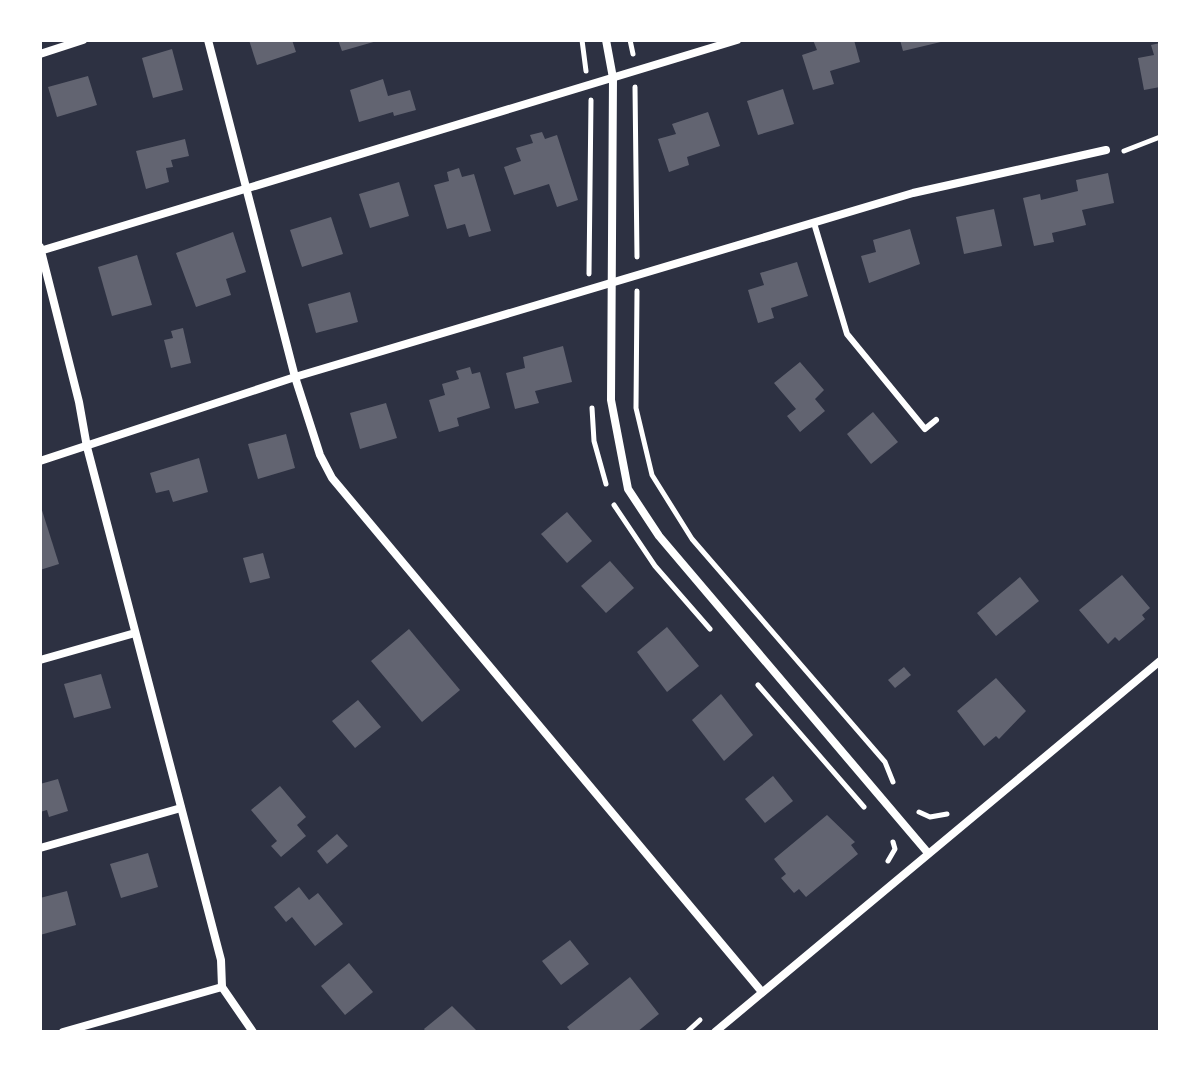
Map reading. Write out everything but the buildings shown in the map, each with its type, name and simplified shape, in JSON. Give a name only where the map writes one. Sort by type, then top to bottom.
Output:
[{"type":"street","points":[[40,54],[83,40]]},
{"type":"street","points":[[208,40],[295,377],[320,455],[332,478],[762,992]]},
{"type":"street","points":[[606,40],[613,78],[611,400],[628,489],[659,536],[928,853]]},
{"type":"street","points":[[253,1032],[222,987],[221,960],[87,447],[40,250],[737,40]]},
{"type":"street","points":[[40,461],[295,377],[611,286],[913,193],[1106,150]]},
{"type":"street","points":[[40,660],[135,633]]},
{"type":"street","points":[[715,1032],[1160,661]]},
{"type":"street","points":[[40,848],[181,808]]},
{"type":"street","points":[[63,1032],[222,987]]},
{"type":"lane","points":[[814,223],[847,334],[925,429],[936,420]]},
{"type":"path","points":[[582,40],[589,85],[589,292]]},
{"type":"path","points":[[630,40],[638,124],[636,408],[652,475],[692,539],[885,762],[894,784]]},
{"type":"path","points":[[1106,150],[1122,152],[1160,137]]},
{"type":"path","points":[[592,404],[600,467],[618,516],[715,635]]},
{"type":"path","points":[[756,683],[857,803],[868,810]]}]
